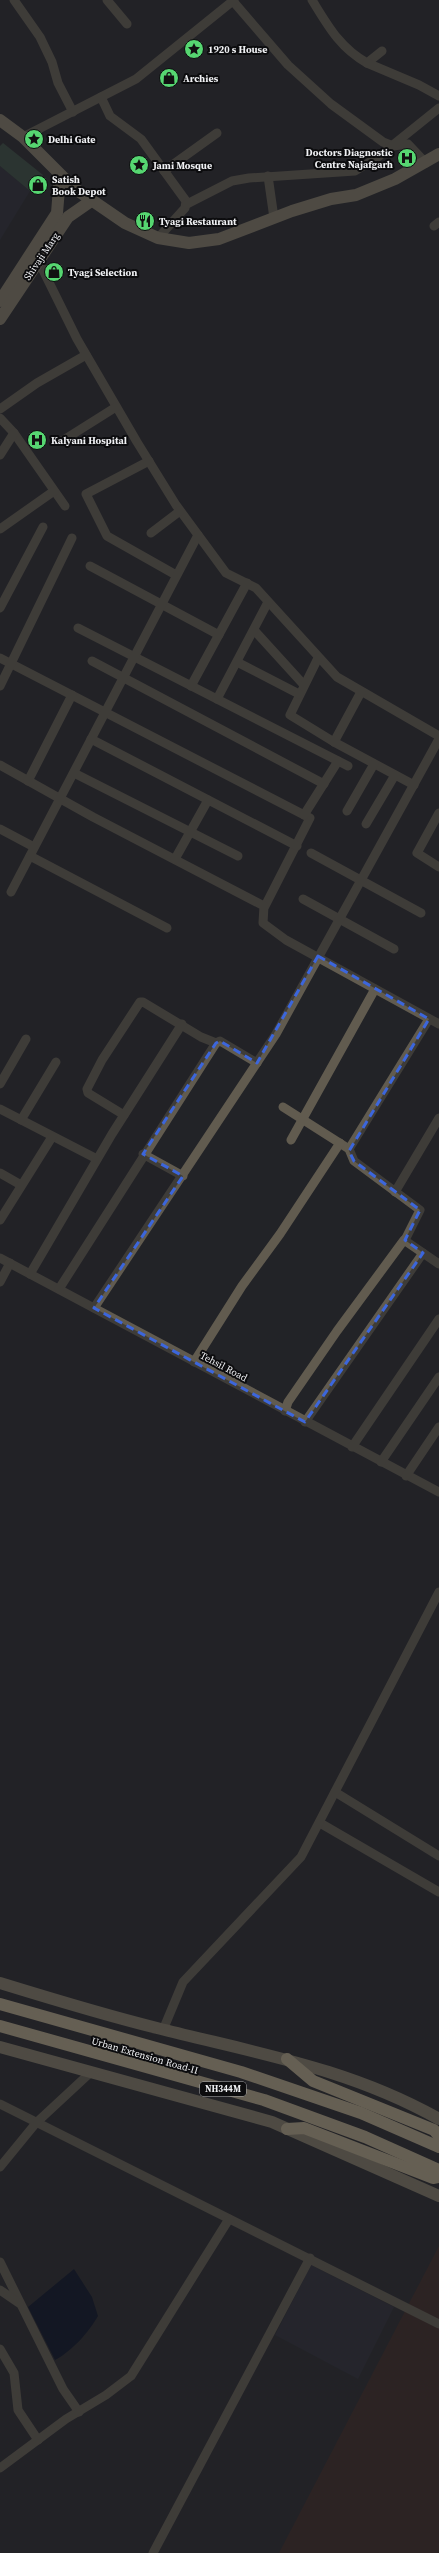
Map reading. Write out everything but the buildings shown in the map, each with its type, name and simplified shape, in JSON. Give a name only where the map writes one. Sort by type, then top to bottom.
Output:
[{"type":"highway","name":"Urban Extension Road-II","points":[[0,2004],[241,2072],[361,2113],[439,2147]]},
{"type":"highway","name":"Urban Extension Road-II","points":[[0,2026],[264,2100],[365,2137],[439,2170]]},
{"type":"highway","points":[[287,2059],[313,2081],[434,2130],[439,2136]]},
{"type":"highway","points":[[287,2129],[304,2128],[433,2178],[439,2177]]},
{"type":"street","points":[[14,0],[40,37],[52,62],[58,83],[73,112]]},
{"type":"street","points":[[107,0],[127,24]]},
{"type":"street","points":[[24,137],[136,79],[233,0],[264,38],[312,88],[379,140],[393,146],[408,144],[426,163]]},
{"type":"street","points":[[312,0],[345,48],[367,63],[419,85],[439,96]]},
{"type":"street","points":[[367,63],[382,50]]},
{"type":"street","points":[[101,97],[110,116],[141,139],[186,204]]},
{"type":"street","points":[[158,238],[186,204],[232,182],[268,176],[332,174],[355,171],[393,146],[439,108]]},
{"type":"street","points":[[0,120],[24,137],[60,176],[91,201],[140,232],[158,238],[189,243],[219,239],[274,218],[331,199],[356,195],[395,179],[426,163],[439,154]]},
{"type":"street","points":[[164,171],[217,133]]},
{"type":"street","name":"Shivaji Marg","points":[[0,319],[57,213],[60,176]]},
{"type":"street","points":[[268,176],[274,218]]},
{"type":"street","name":"Shivaji Marg","points":[[0,301],[34,257],[68,217],[91,201]]},
{"type":"street","points":[[34,257],[86,355],[148,461],[180,511],[226,573],[256,588],[318,658],[337,677],[439,736]]},
{"type":"street","points":[[0,409],[37,383],[86,355]]},
{"type":"street","points":[[62,441],[116,407]]},
{"type":"street","points":[[0,418],[14,433],[64,506]]},
{"type":"street","points":[[0,455],[14,433]]},
{"type":"street","points":[[148,461],[86,494],[107,536],[176,575]]},
{"type":"street","points":[[0,529],[54,491]]},
{"type":"street","points":[[151,533],[180,511]]},
{"type":"street","points":[[0,608],[43,527]]},
{"type":"street","points":[[11,892],[34,846],[61,799],[133,656],[162,605],[176,575],[198,535]]},
{"type":"street","points":[[0,686],[72,538]]},
{"type":"street","points":[[90,566],[219,635]]},
{"type":"street","points":[[191,686],[247,583]]},
{"type":"street","points":[[217,699],[268,602]]},
{"type":"street","points":[[78,628],[348,766]]},
{"type":"street","points":[[254,630],[304,685]]},
{"type":"street","points":[[0,658],[311,819],[265,906],[264,924],[375,989],[439,1024]]},
{"type":"street","points":[[318,658],[290,715],[334,742],[414,785]]},
{"type":"street","points":[[92,661],[324,784]]},
{"type":"street","points":[[237,662],[299,694]]},
{"type":"street","points":[[334,742],[361,692]]},
{"type":"street","points":[[28,780],[72,695]]},
{"type":"street","points":[[94,1308],[276,1034],[360,879],[439,739]]},
{"type":"street","points":[[91,740],[296,846]]},
{"type":"street","points":[[304,815],[338,761]]},
{"type":"street","points":[[347,811],[374,764]]},
{"type":"street","points":[[0,765],[61,799],[265,906]]},
{"type":"street","points":[[74,773],[238,856]]},
{"type":"street","points":[[366,824],[395,775]]},
{"type":"street","points":[[175,859],[208,800]]},
{"type":"street","points":[[439,812],[417,853],[439,867]]},
{"type":"street","points":[[0,829],[34,846]]},
{"type":"street","points":[[311,853],[421,913]]},
{"type":"street","points":[[30,856],[167,928]]},
{"type":"street","points":[[303,899],[394,949]]},
{"type":"street","points":[[291,1140],[375,989]]},
{"type":"street","points":[[124,1115],[88,1093],[87,1089],[102,1060],[142,1001],[216,1043],[220,1041],[257,1063]]},
{"type":"street","points":[[349,1149],[428,1018]]},
{"type":"street","points":[[30,1274],[97,1159],[182,1024]]},
{"type":"street","points":[[0,1084],[26,1039]]},
{"type":"street","points":[[59,1289],[143,1154],[216,1043]]},
{"type":"street","points":[[21,1120],[56,1062]]},
{"type":"street","points":[[283,1107],[349,1149],[354,1161],[421,1211],[405,1240],[337,1330],[288,1402],[285,1411]]},
{"type":"street","points":[[0,1109],[52,1137],[73,1145],[97,1159]]},
{"type":"street","points":[[395,1192],[439,1118]]},
{"type":"street","points":[[0,1220],[52,1137]]},
{"type":"street","points":[[194,1362],[242,1286],[280,1234],[340,1143]]},
{"type":"street","points":[[143,1154],[183,1176]]},
{"type":"street","points":[[0,1173],[21,1185]]},
{"type":"street","points":[[405,1240],[439,1264]]},
{"type":"street","points":[[305,1422],[423,1253]]},
{"type":"street","name":"Tehsil Road","points":[[0,1258],[352,1448],[439,1492]]},
{"type":"street","points":[[0,1282],[10,1263]]},
{"type":"street","points":[[352,1448],[439,1319]]},
{"type":"street","points":[[381,1462],[439,1377]]},
{"type":"street","points":[[406,1476],[439,1427]]},
{"type":"street","points":[[163,2030],[183,1982],[293,1869],[305,1852],[439,1592]]},
{"type":"street","points":[[335,1792],[439,1856]]},
{"type":"street","points":[[320,1823],[439,1892]]},
{"type":"street","points":[[0,1983],[163,2030],[287,2059],[335,2072],[439,2118]]},
{"type":"street","points":[[0,2047],[272,2122],[439,2196]]},
{"type":"street","points":[[0,2167],[36,2123],[91,2072]]},
{"type":"street","points":[[0,2104],[310,2258],[439,2324]]},
{"type":"street","points":[[0,2468],[131,2376],[229,2219]]},
{"type":"street","points":[[153,2553],[310,2258]]},
{"type":"street","points":[[0,2262],[19,2303],[29,2317],[62,2389],[79,2412]]},
{"type":"street","points":[[0,2290],[19,2303]]},
{"type":"street","points":[[0,2350],[14,2373],[18,2410],[38,2440]]},
{"type":"highlighted area","points":[[318,956],[429,1019],[349,1151],[354,1161],[420,1210],[405,1240],[423,1253],[305,1422],[94,1308],[183,1176],[143,1154],[216,1043],[220,1041],[257,1063]]},
{"type":"shaded area","points":[[0,166],[30,191],[0,240]]},
{"type":"shaded area","points":[[439,2246],[439,2553],[279,2553]]},
{"type":"shaded area","points":[[311,2265],[394,2307],[358,2379],[275,2335]]},
{"type":"green space","points":[[3,143],[43,175],[30,191],[0,166],[0,146]]},
{"type":"water","points":[[74,2269],[92,2297],[98,2316],[80,2341],[68,2352],[55,2360],[28,2307]]},
{"type":"place","name":"1920 s House","points":[[194,49]]},
{"type":"place","name":"Archies","points":[[169,78]]},
{"type":"place","name":"Delhi Gate","points":[[34,139]]},
{"type":"place","name":"Doctors Diagnostic Centre Najafgarh","points":[[407,158]]},
{"type":"place","name":"Jami Mosque","points":[[139,165]]},
{"type":"place","name":"Satish Book Depot","points":[[38,185]]},
{"type":"place","name":"Tyagi Restaurant","points":[[145,221]]},
{"type":"place","name":"Tyagi Selection","points":[[54,272]]},
{"type":"place","name":"Kalyani Hospital","points":[[37,440]]}]
